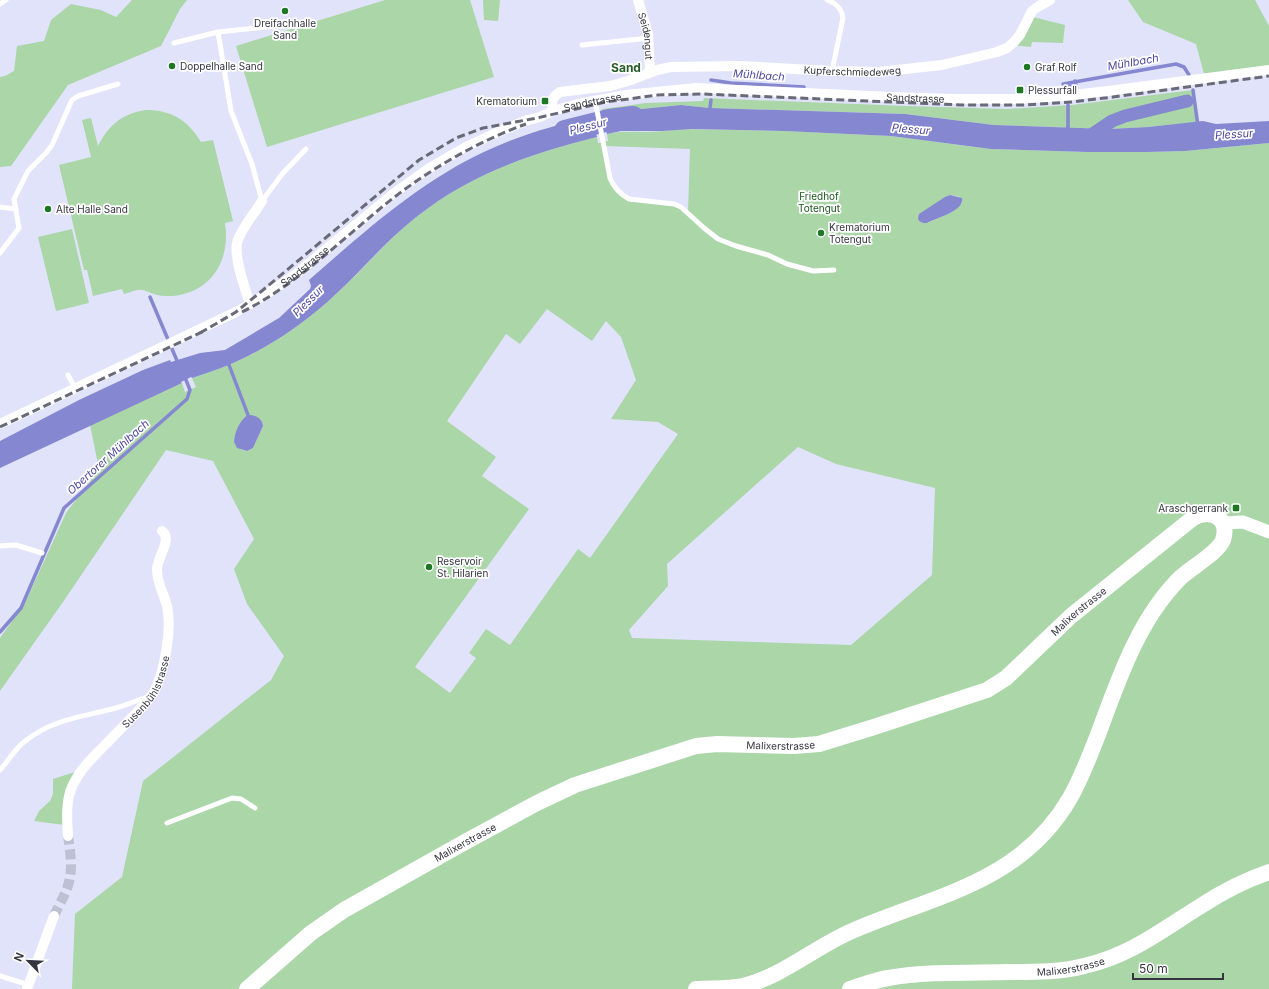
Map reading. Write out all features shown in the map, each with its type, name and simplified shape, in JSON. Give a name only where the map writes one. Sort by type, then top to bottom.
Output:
[{"type":"main road","name":"Malixerstrasse","points":[[247,989],[311,933],[344,910],[537,803],[575,785],[696,746],[717,744],[794,746],[819,744],[987,690],[1006,678],[1071,616],[1193,518],[1199,514],[1210,514],[1215,516],[1223,523]]},
{"type":"main road","points":[[696,989],[732,988],[744,986],[764,979],[850,932],[980,881],[1004,867],[1023,853],[1051,825],[1071,797],[1085,769],[1122,670],[1147,622],[1174,584],[1191,568],[1216,550],[1221,544],[1224,533],[1223,523]]},
{"type":"main road","name":"Malixerstrasse","points":[[850,989],[875,981],[900,976],[1050,971],[1070,969],[1097,963],[1121,955],[1140,945],[1216,897],[1269,872]]},
{"type":"street","name":"Seidengut","points":[[638,0],[649,38],[650,72]]},
{"type":"street","name":"Kupferschmiedeweg","points":[[553,111],[553,100],[560,92],[610,86],[628,81],[650,72],[672,67],[727,66],[878,72],[902,71],[942,65],[997,52],[1007,48],[1014,42],[1032,11],[1050,0]]},
{"type":"street","name":"Sandstrasse","points":[[0,424],[250,304],[296,274],[393,194],[428,169],[458,151],[492,135],[553,111],[596,105],[626,95],[696,88],[953,99],[1019,99],[1108,91],[1269,70]]},
{"type":"street","points":[[250,304],[236,251],[242,232],[262,201]]},
{"type":"street","points":[[1223,523],[1243,522],[1252,524],[1269,532]]},
{"type":"street","name":"Susenbühlstrasse","points":[[68,836],[68,802],[76,778],[88,762],[144,705],[151,696],[158,682],[163,665],[168,633],[167,608],[158,580],[157,570],[160,554],[167,539],[166,533],[162,531]]},
{"type":"street","points":[[28,987],[54,916]]},
{"type":"lane","points":[[0,4],[6,0]]},
{"type":"lane","points":[[827,0],[839,6],[843,18],[832,71]]},
{"type":"lane","points":[[174,43],[218,32],[276,26],[288,22]]},
{"type":"lane","points":[[218,32],[231,111],[252,164],[262,201]]},
{"type":"lane","points":[[582,45],[649,38]]},
{"type":"lane","points":[[0,253],[19,228],[14,199],[26,174],[50,148],[72,100],[78,96],[118,84]]},
{"type":"lane","points":[[596,105],[612,183],[624,197],[629,199],[674,204],[681,207],[704,228],[718,238],[736,246],[768,255],[787,264],[813,271],[834,270]]},
{"type":"lane","points":[[262,201],[283,173],[306,150]]},
{"type":"lane","points":[[0,207],[16,209]]},
{"type":"lane","points":[[68,375],[74,388]]},
{"type":"lane","points":[[0,546],[16,545],[42,553]]},
{"type":"lane","points":[[0,770],[18,748],[33,735],[47,727],[61,721],[120,707],[151,696]]},
{"type":"lane","points":[[167,823],[232,798],[241,799],[255,808]]},
{"type":"lane","points":[[0,976],[28,987]]},
{"type":"green space","points":[[132,0],[187,0],[180,9],[161,46],[68,85],[11,166],[0,167],[0,77],[14,71],[17,46],[44,41],[51,20],[71,4],[101,10],[116,17]]},
{"type":"green space","points":[[385,0],[470,0],[494,77],[267,147],[236,46]]},
{"type":"green space","points":[[483,0],[500,0],[498,21],[484,20]]},
{"type":"green space","points":[[1128,0],[1255,0],[1269,26],[1269,70],[1205,78],[1196,44],[1143,22]]},
{"type":"green space","points":[[1029,16],[1065,25],[1063,43],[1032,42],[1031,47],[1011,45]]},
{"type":"green space","points":[[1193,90],[1198,122],[1109,129],[994,125],[905,114],[710,108],[681,105],[602,113],[602,109],[646,103],[703,101],[704,98],[1007,109],[1072,105]]},
{"type":"green space","points":[[146,110],[155,110],[171,114],[178,118],[196,134],[201,142],[213,140],[233,221],[225,223],[225,250],[221,262],[215,272],[198,289],[186,294],[172,296],[159,295],[140,290],[124,294],[122,289],[93,296],[87,270],[84,270],[59,165],[91,157],[82,120],[91,118],[98,146],[111,126],[130,114]]},
{"type":"green space","name":"Friedhof Totengut","points":[[680,129],[784,131],[891,136],[991,149],[1087,152],[1185,151],[1269,143],[1269,989],[72,989],[75,914],[122,877],[143,781],[271,680],[284,656],[247,604],[234,569],[254,539],[213,461],[166,450],[63,602],[0,691],[0,638],[25,603],[66,513],[99,469],[90,425],[182,383],[185,392],[196,387],[192,378],[241,359],[260,350],[283,336],[306,320],[327,302],[415,218],[457,189],[524,158],[597,137],[598,143],[608,141],[607,134]],"holes":[[[604,146],[690,149],[688,212],[674,204],[624,197],[612,183]],[[950,195],[960,197],[962,201],[962,203],[952,212],[927,223],[919,221],[923,212]],[[547,309],[592,341],[606,321],[621,337],[636,380],[611,419],[658,422],[678,434],[590,558],[578,549],[510,645],[486,629],[469,653],[476,658],[450,693],[415,667],[529,509],[482,476],[496,457],[447,421],[506,334],[520,344]],[[248,415],[253,416],[260,419],[263,426],[253,448],[247,451],[238,448],[234,442],[243,419]],[[798,447],[836,464],[935,488],[932,575],[851,645],[632,638],[629,630],[668,586],[667,564]]]},
{"type":"green space","points":[[72,229],[89,303],[56,311],[38,237]]},
{"type":"green space","points":[[78,771],[64,825],[34,821],[39,811],[50,801],[53,794],[53,779]]},
{"type":"water","points":[[681,105],[710,108],[905,114],[994,125],[1109,129],[1148,127],[1203,121],[1216,124],[1269,121],[1269,143],[1185,151],[1087,152],[991,149],[891,136],[784,131],[691,129],[621,131],[607,134],[602,113]]},
{"type":"water","points":[[593,116],[597,137],[524,158],[502,167],[457,189],[436,203],[395,235],[347,284],[317,311],[272,343],[248,356],[213,371],[192,378],[191,377],[181,382],[182,383],[0,468],[0,441],[79,400],[143,370],[170,360],[171,362],[200,353],[225,350],[279,318],[310,289],[311,286],[309,280],[350,244],[393,209],[438,177],[461,163],[499,145],[525,135]]},
{"type":"water","points":[[950,195],[962,198],[962,203],[959,207],[949,214],[927,223],[919,221],[919,214]]},
{"type":"water","points":[[248,415],[258,418],[263,426],[253,448],[247,451],[237,448],[234,442],[238,427],[242,420]]},
{"type":"waterway","name":"Mühlbach","points":[[1063,84],[1176,64],[1184,67],[1189,75]]},
{"type":"waterway","name":"Mühlbach","points":[[711,80],[731,83],[804,87]]},
{"type":"waterway","name":"Mühlbach","points":[[1067,91],[1067,87],[1076,85],[1075,81]]},
{"type":"waterway","name":"Mühlbach","points":[[1193,90],[1198,126]]},
{"type":"waterway","name":"Mühlbach","points":[[708,112],[711,100]]},
{"type":"waterway","points":[[1087,138],[1112,121],[1125,116],[1187,101]]},
{"type":"waterway","name":"Mühlbach","points":[[1066,131],[1068,127],[1068,105]]},
{"type":"waterway","name":"Plessur","points":[[565,131],[609,120],[633,117]]},
{"type":"waterway","name":"Obertorer Mühlbach","points":[[150,297],[178,363]]},
{"type":"waterway","points":[[227,363],[248,415]]},
{"type":"waterway","name":"Obertorer Mühlbach","points":[[0,632],[21,608],[64,508],[187,399],[190,390],[184,375]]},
{"type":"tunnel","points":[[54,916],[69,882],[71,859],[68,836]]},
{"type":"railway","points":[[200,333],[236,312],[419,160],[456,138],[483,128],[537,118],[606,102],[658,95],[703,94],[963,105],[1023,105],[1072,102],[1269,76]]},
{"type":"railway","points":[[242,312],[263,301],[320,260],[392,199],[439,166],[473,147],[526,124]]},
{"type":"railway","points":[[0,427],[204,331]]},
{"type":"place","name":"Dreifachhalle Sand","points":[[285,11]]},
{"type":"place","name":"Doppelhalle Sand","points":[[172,66]]},
{"type":"place","name":"Graf Rolf","points":[[1027,67]]},
{"type":"place","name":"Plessurfall","points":[[1020,90]]},
{"type":"place","name":"Krematorium","points":[[545,101]]},
{"type":"place","name":"Alte Halle Sand","points":[[48,209]]},
{"type":"place","name":"Krematorium Totengut","points":[[821,233]]},
{"type":"place","name":"Araschgerrank","points":[[1236,508]]},
{"type":"place","name":"Reservoir St. Hilarien","points":[[429,567]]},
{"type":"district","name":"Sand","points":[[626,67]]}]
